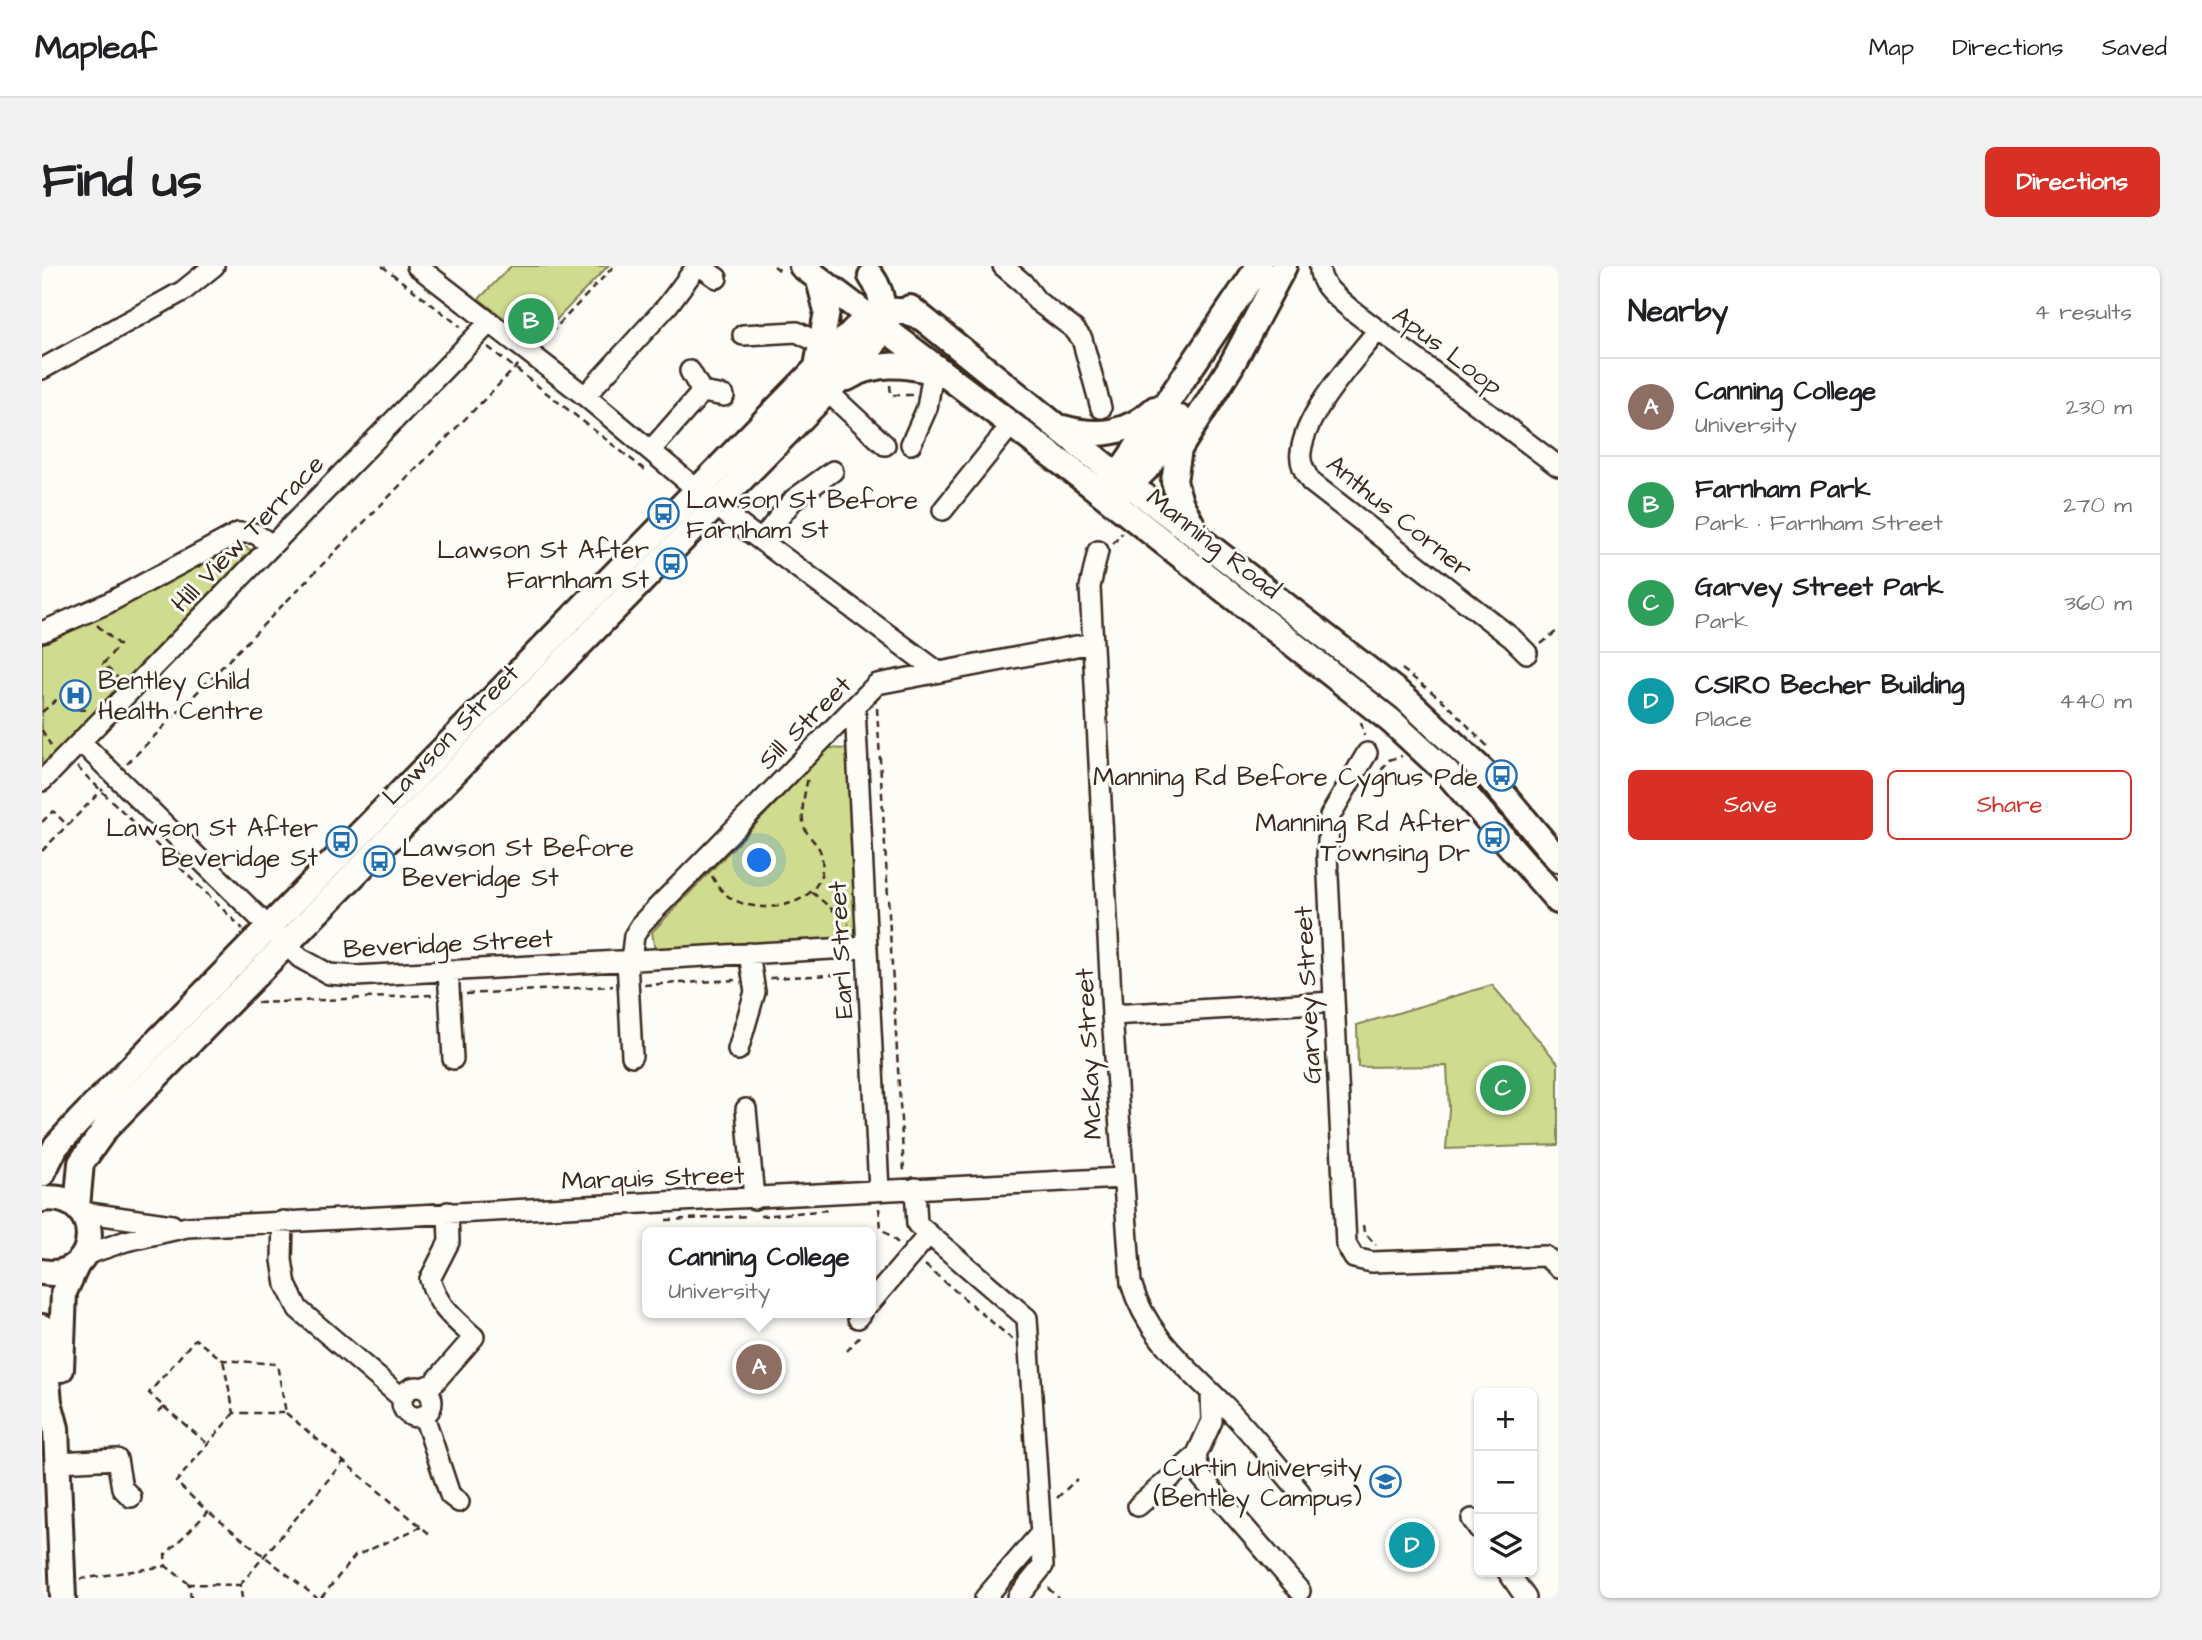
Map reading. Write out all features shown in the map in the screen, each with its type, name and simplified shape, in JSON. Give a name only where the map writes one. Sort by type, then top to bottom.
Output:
[{"type":"main road","points":[[1128,520],[1124,483],[1127,462],[1259,266]]},
{"type":"main road","points":[[1091,485],[1105,488],[1124,483],[1142,473],[1282,266]]},
{"type":"main road","points":[[1198,538],[1180,502],[1174,481],[1179,449],[1231,366],[1282,266]]},
{"type":"main road","points":[[864,271],[881,295],[877,318],[906,310],[922,318]]},
{"type":"main road","name":"Manning Road","points":[[864,271],[1124,483],[1433,722],[1487,775],[1556,851]]},
{"type":"main road","points":[[810,273],[827,311],[820,356]]},
{"type":"main road","name":"Manning Road","points":[[810,273],[877,318],[943,376],[1012,424],[1091,485],[1128,520],[1391,721],[1447,773],[1558,901]]},
{"type":"main road","name":"Lawson Street","points":[[81,1259],[90,1233],[79,1209],[81,1163],[97,1139],[277,936],[820,356],[877,318]]},
{"type":"main road","name":"Lawson Street","points":[[42,1174],[56,1146],[277,936],[718,506],[874,344],[877,318]]},
{"type":"main road","points":[[828,392],[849,376],[874,366],[906,365],[943,376]]},
{"type":"main road","points":[[1056,425],[1085,434],[1112,433],[1133,425],[1171,394]]},
{"type":"main road","points":[[42,1199],[55,1198],[79,1209]]},
{"type":"main road","points":[[42,1272],[65,1271],[81,1259]]},
{"type":"main road","points":[[56,1428],[61,1401],[60,1315],[64,1292],[81,1259]]},
{"type":"main road","points":[[42,1327],[49,1402],[56,1428],[70,1589]]},
{"type":"street","points":[[42,369],[183,291],[214,266]]},
{"type":"street","points":[[417,266],[585,396],[761,540],[937,671]]},
{"type":"street","points":[[585,396],[668,305],[698,266],[717,278]]},
{"type":"street","points":[[1003,266],[1023,283],[1037,301],[1074,329],[1082,339],[1101,408]]},
{"type":"street","name":"Apus Loop","points":[[1320,266],[1328,289],[1558,466]]},
{"type":"street","name":"Hill View Terrace","points":[[42,782],[62,754],[82,743],[271,544],[490,323]]},
{"type":"street","name":"Anthus Corner","points":[[1378,330],[1330,393],[1306,433],[1300,454],[1303,470],[1317,488],[1512,638],[1527,653]]},
{"type":"street","points":[[743,335],[797,332],[820,356]]},
{"type":"street","points":[[690,371],[702,392],[724,396]]},
{"type":"street","points":[[911,444],[943,376]]},
{"type":"street","points":[[651,450],[702,392]]},
{"type":"street","points":[[828,392],[885,444]]},
{"type":"street","points":[[943,510],[1012,424]]},
{"type":"street","points":[[761,540],[794,499],[833,471]]},
{"type":"street","points":[[42,632],[108,603],[238,533],[254,533],[271,544]]},
{"type":"street","name":"McKay Street","points":[[1098,551],[1090,587],[1092,643],[1112,1015],[1131,1283],[1139,1309],[1156,1334],[1300,1492]]},
{"type":"street","name":"Sill Street","points":[[632,1056],[629,960],[634,936],[642,923],[877,684],[1092,643]]},
{"type":"street","name":"Earl Street","points":[[855,708],[879,1196]]},
{"type":"street","name":"Beveridge Street","points":[[82,743],[310,966],[339,976],[866,947]]},
{"type":"street","name":"Garvey Street","points":[[1367,753],[1330,816],[1327,855],[1346,1244],[1354,1258],[1373,1262],[1554,1260]]},
{"type":"street","points":[[1530,868],[1556,851]]},
{"type":"street","points":[[738,1050],[755,992],[749,953]]},
{"type":"street","points":[[448,970],[453,1059]]},
{"type":"street","points":[[1112,1015],[1333,1002]]},
{"type":"street","points":[[746,1109],[754,1199]]},
{"type":"street","name":"Marquis Street","points":[[81,1259],[126,1241],[187,1227],[448,1212],[879,1196],[910,1180],[1122,1178]]},
{"type":"street","points":[[910,1180],[917,1224],[1027,1318],[1044,1566],[1018,1597]]},
{"type":"street","name":"Marquis Street","points":[[79,1209],[187,1227]]},
{"type":"street","points":[[283,1221],[282,1260],[286,1285],[298,1309],[420,1391],[433,1404],[424,1416],[415,1418],[407,1415],[402,1407],[420,1391],[474,1337],[444,1310],[434,1295],[430,1279],[449,1241],[448,1212]]},
{"type":"street","points":[[876,1296],[929,1234]]},
{"type":"street","points":[[1138,1506],[1196,1456],[1212,1421],[1211,1394]]},
{"type":"street","points":[[424,1416],[450,1495],[459,1502]]},
{"type":"street","points":[[1196,1456],[1201,1477],[1300,1591]]},
{"type":"street","points":[[58,1462],[117,1459],[122,1488],[131,1497]]},
{"type":"street","points":[[985,1598],[1041,1524]]},
{"type":"street","points":[[1511,1577],[1526,1598]]},
{"type":"path","points":[[382,266],[464,329]]},
{"type":"path","points":[[42,851],[614,266]]},
{"type":"path","points":[[488,347],[653,476]]},
{"type":"path","points":[[1098,551],[1111,546],[1128,520]]},
{"type":"path","points":[[95,623],[119,645],[103,664],[123,683]]},
{"type":"path","points":[[1527,653],[1558,630]]},
{"type":"path","points":[[42,712],[61,696],[72,709],[88,710]]},
{"type":"path","points":[[877,705],[910,1180]]},
{"type":"path","points":[[1367,753],[1360,716],[1370,723]]},
{"type":"path","points":[[42,730],[62,754],[245,931]]},
{"type":"path","points":[[1361,797],[1389,760],[1408,754],[1399,747]]},
{"type":"path","points":[[708,870],[723,892],[748,905],[783,907],[812,891],[820,880],[822,859],[820,850],[803,823],[808,777],[805,771]]},
{"type":"path","points":[[42,821],[53,811],[67,825]]},
{"type":"path","points":[[812,891],[850,927]]},
{"type":"path","points":[[257,1003],[854,974]]},
{"type":"path","points":[[879,1196],[881,1228],[1021,1347]]},
{"type":"path","points":[[1363,1219],[1364,1232],[1379,1247]]},
{"type":"path","points":[[208,1444],[149,1393],[195,1339],[223,1360],[277,1364],[286,1413],[432,1536]]},
{"type":"path","points":[[223,1360],[234,1413]]},
{"type":"path","points":[[158,1412],[164,1407]]},
{"type":"path","points":[[234,1413],[286,1413]]},
{"type":"path","points":[[234,1413],[176,1482],[208,1512],[319,1598],[355,1556],[421,1527]]},
{"type":"path","points":[[242,1598],[240,1585],[343,1462]]},
{"type":"path","points":[[1041,1524],[1077,1479]]},
{"type":"path","points":[[166,1566],[166,1555],[208,1512]]},
{"type":"path","points":[[70,1589],[166,1566]]},
{"type":"path","points":[[166,1566],[189,1584],[240,1585]]},
{"type":"path","points":[[189,1584],[191,1598]]},
{"type":"green space","points":[[511,266],[608,266],[535,342],[479,299]]},
{"type":"green space","points":[[239,544],[251,550],[249,556],[42,768],[42,638],[98,619]]},
{"type":"green space","points":[[829,748],[846,749],[849,757],[859,925],[854,937],[843,943],[655,951],[652,932]]},
{"type":"green space","points":[[1492,985],[1558,1063],[1558,1145],[1446,1149],[1449,1109],[1447,1066],[1358,1067],[1357,1025]]},
{"type":"place","name":"Farnham Park","points":[[531,321]]},
{"type":"place","name":"Lawson St Before Farnham St","points":[[663,514]]},
{"type":"place","name":"Lawson St After Farnham St","points":[[672,564]]},
{"type":"place","name":"Bentley Child Health Centre","points":[[75,695]]},
{"type":"place","name":"Manning Rd Before Cygnus Pde","points":[[1501,776]]},
{"type":"place","name":"Manning Rd After Townsing Dr","points":[[1493,837]]},
{"type":"place","name":"Lawson St After Beveridge St","points":[[341,842]]},
{"type":"place","name":"Lawson St Before Beveridge St","points":[[379,862]]},
{"type":"place","name":"Garvey Street Park","points":[[1503,1088]]},
{"type":"place","name":"Canning College","points":[[759,1367]]},
{"type":"place","name":"Curtin University (Bentley Campus)","points":[[1385,1482]]},
{"type":"place","name":"CSIRO Becher Building","points":[[1412,1545]]}]
